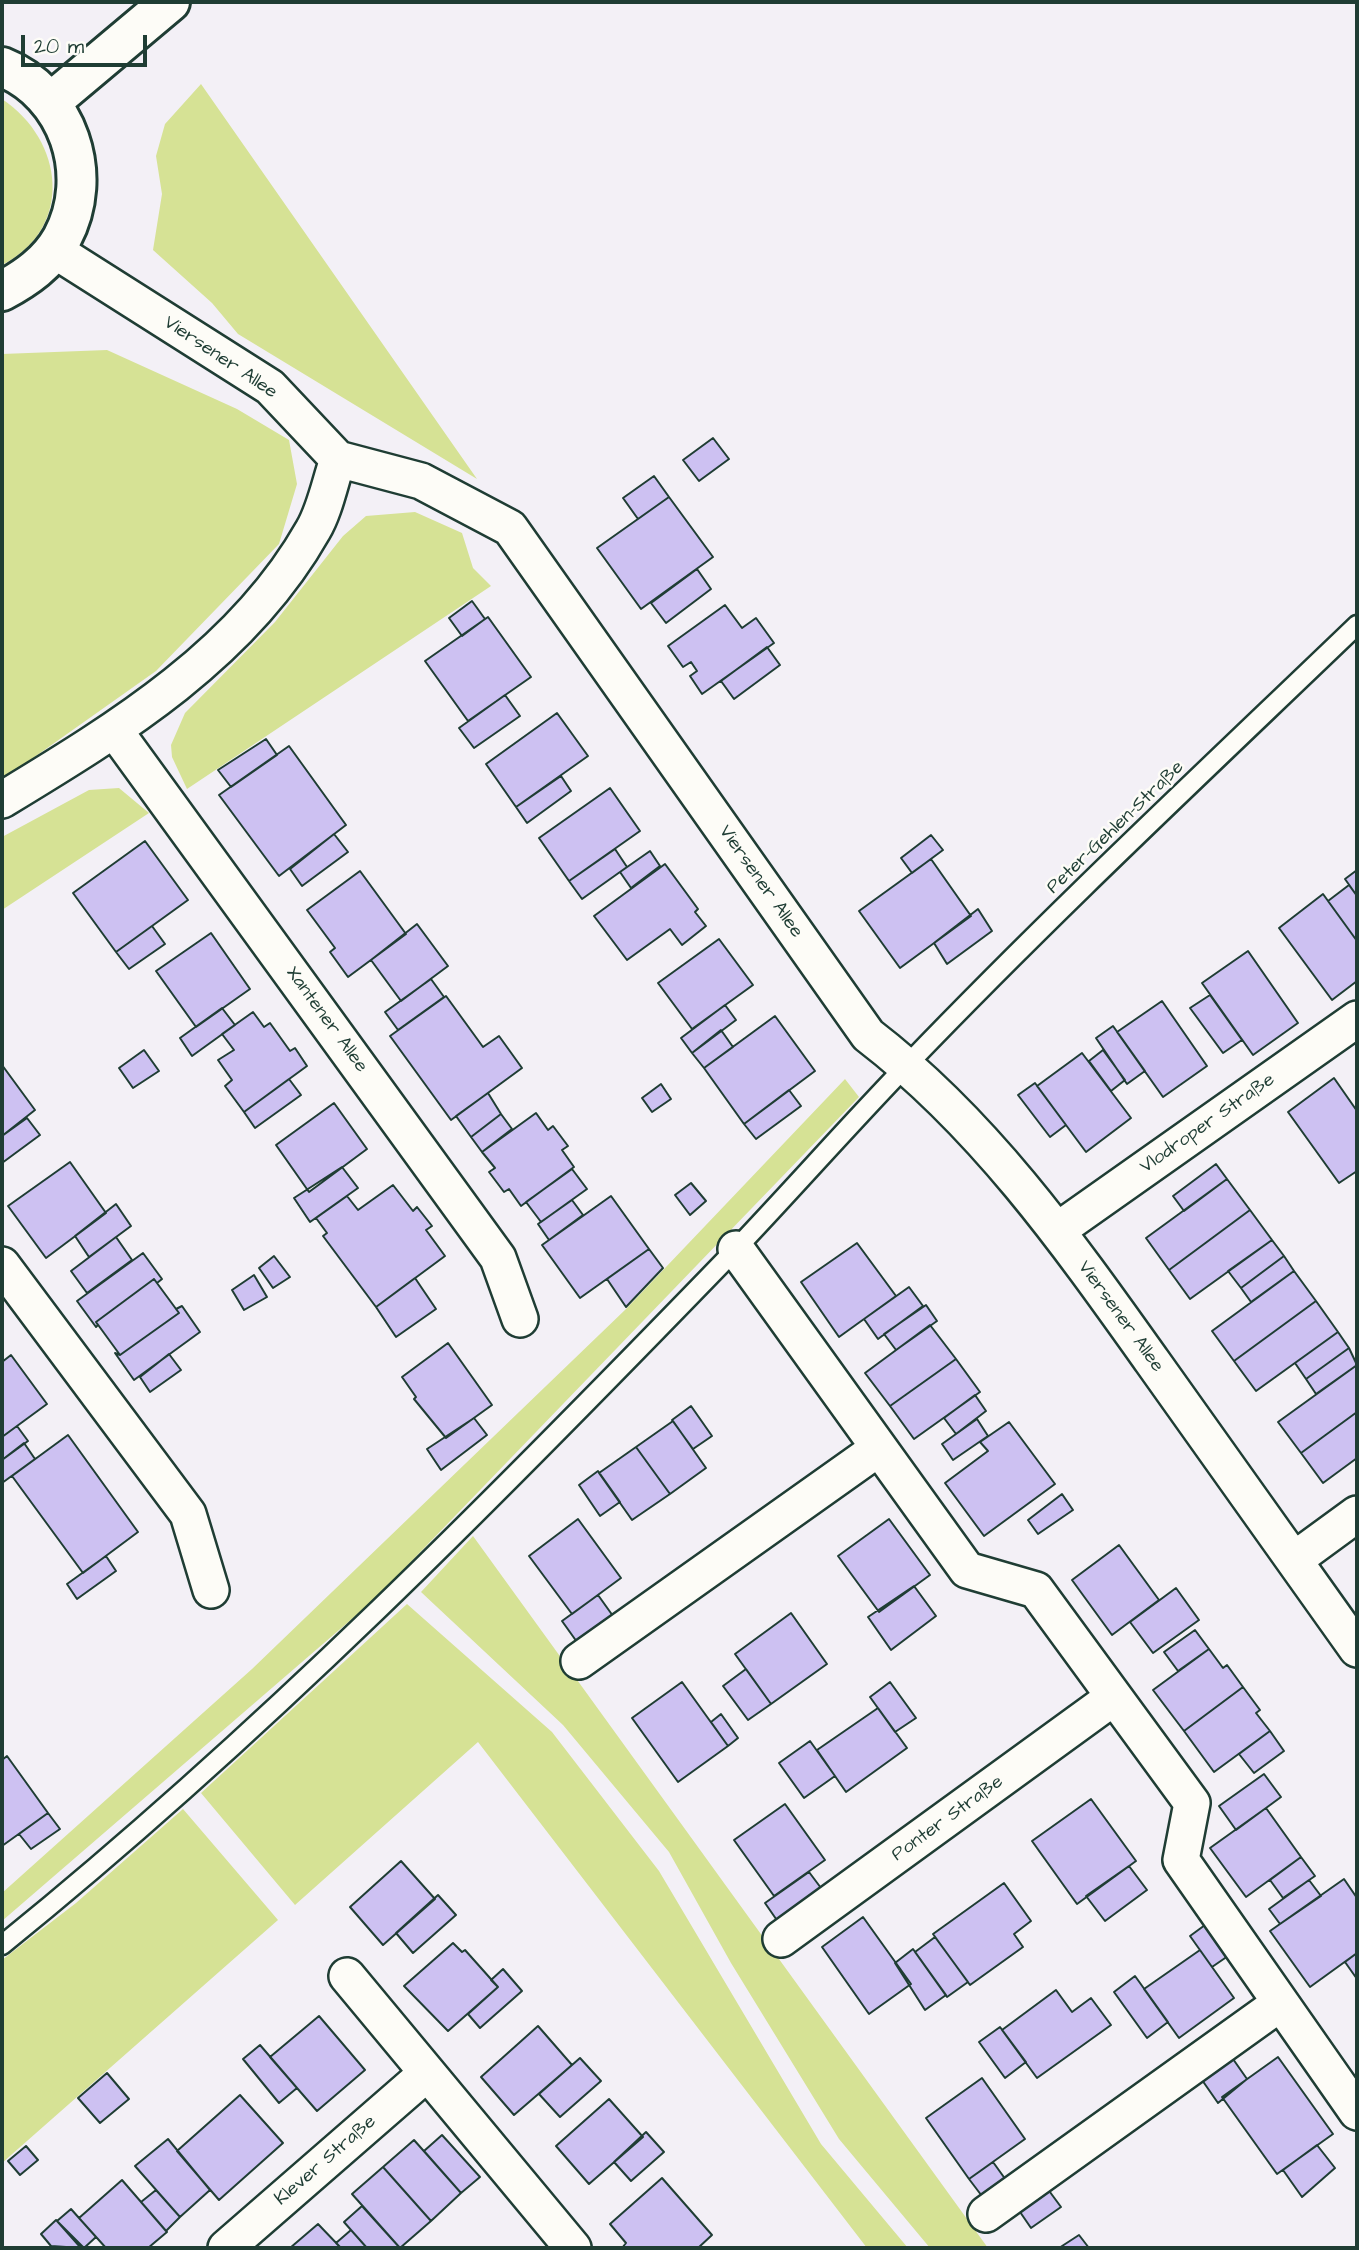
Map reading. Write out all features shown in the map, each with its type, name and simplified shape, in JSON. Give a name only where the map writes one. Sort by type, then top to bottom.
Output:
[{"type":"main road","points":[[51,102],[170,2]]},
{"type":"main road","points":[[2,67],[21,75],[51,102],[71,140],[77,168],[72,214],[54,250],[27,277],[2,291]]},
{"type":"street","name":"Viersener Allee","points":[[54,250],[270,387],[338,459],[421,481],[510,528],[868,1035],[907,1065],[985,1142],[1058,1230],[1357,1649]]},
{"type":"street","points":[[2,800],[115,732],[194,672],[272,590],[315,528],[338,459]]},
{"type":"street","name":"Xantener Allee","points":[[115,732],[498,1258],[520,1319]]},
{"type":"street","name":"Vlodroper Straße","points":[[1058,1230],[1357,1019]]},
{"type":"street","points":[[736,1249],[967,1570],[1037,1590],[1192,1803],[1181,1860],[1279,2004],[1357,2112]]},
{"type":"street","points":[[2,1265],[188,1514],[211,1590]]},
{"type":"street","points":[[579,1661],[879,1448]]},
{"type":"street","points":[[1294,1560],[1357,1514]]},
{"type":"street","name":"Ponter Straße","points":[[781,1939],[1114,1697]]},
{"type":"street","points":[[347,1976],[573,2248]]},
{"type":"street","points":[[986,2214],[1279,2004]]},
{"type":"street","name":"Klever Straße","points":[[226,2248],[426,2073]]},
{"type":"lane","name":"Peter-Gehlen-Straße","points":[[2,1945],[94,1870],[305,1681],[736,1249],[907,1065],[1034,936],[1357,625]]},
{"type":"green space","points":[[201,84],[477,479],[238,334],[212,303],[153,250],[162,194],[156,156],[165,124]]},
{"type":"green space","points":[[2,99],[23,116],[38,137],[48,160],[53,183],[50,207],[42,229],[26,249],[2,265]]},
{"type":"green space","points":[[107,350],[237,409],[289,440],[297,484],[279,544],[156,671],[2,780],[2,354]]},
{"type":"green space","points":[[415,512],[462,533],[473,568],[491,586],[187,789],[172,757],[171,745],[185,713],[275,622],[343,536],[366,516]]},
{"type":"green space","points":[[119,788],[149,813],[2,910],[2,837],[89,790]]},
{"type":"green space","points":[[845,1079],[859,1097],[375,1599],[2,1921],[2,1893],[252,1669],[626,1309]]},
{"type":"green space","points":[[473,1536],[988,2248],[930,2248],[839,2139],[731,1963],[669,1852],[563,1725],[421,1592]]},
{"type":"green space","points":[[407,1604],[552,1732],[659,1871],[821,2144],[908,2248],[867,2248],[478,1742],[295,1905],[201,1793]]},
{"type":"green space","points":[[183,1809],[278,1920],[2,2163],[2,1960],[76,1903]]},
{"type":"building","points":[[713,438],[729,459],[699,481],[683,460]]},
{"type":"building","points":[[654,476],[669,497],[638,519],[623,498]]},
{"type":"building","points":[[669,497],[713,557],[641,609],[597,548]]},
{"type":"building","points":[[697,569],[711,589],[666,623],[651,603]]},
{"type":"building","points":[[472,601],[485,619],[462,636],[449,618]]},
{"type":"building","points":[[725,605],[742,628],[756,618],[774,643],[702,694],[690,676],[697,671],[691,662],[683,667],[668,646]]},
{"type":"building","points":[[488,617],[531,677],[468,721],[425,661]]},
{"type":"building","points":[[767,647],[780,665],[734,699],[721,681]]},
{"type":"building","points":[[505,695],[520,716],[474,748],[459,728]]},
{"type":"building","points":[[557,713],[588,756],[516,807],[486,764]]},
{"type":"building","points":[[266,739],[277,755],[231,787],[218,770]]},
{"type":"building","points":[[289,746],[346,825],[279,876],[219,795]]},
{"type":"building","points":[[561,776],[571,791],[527,823],[516,807]]},
{"type":"building","points":[[610,788],[640,831],[569,881],[539,838]]},
{"type":"building","points":[[334,834],[348,852],[302,886],[290,869]]},
{"type":"building","points":[[931,835],[943,850],[912,873],[901,858]]},
{"type":"building","points":[[145,841],[188,900],[116,952],[73,893]]},
{"type":"building","points":[[615,849],[627,867],[582,899],[569,881]]},
{"type":"building","points":[[650,851],[660,866],[631,888],[620,872]]},
{"type":"building","points":[[931,859],[971,916],[900,968],[859,911]]},
{"type":"building","points":[[665,864],[698,909],[695,912],[706,926],[682,945],[670,929],[627,960],[594,916]]},
{"type":"building","points":[[1357,870],[1357,896],[1345,879]]},
{"type":"building","points":[[360,871],[406,934],[348,977],[330,952],[335,948],[307,910]]},
{"type":"building","points":[[1349,885],[1357,896],[1357,941],[1328,901]]},
{"type":"building","points":[[1323,894],[1357,941],[1357,981],[1332,1000],[1279,928]]},
{"type":"building","points":[[978,909],[992,931],[947,964],[934,943]]},
{"type":"building","points":[[417,924],[448,966],[401,1001],[371,960]]},
{"type":"building","points":[[152,926],[165,944],[129,969],[116,952]]},
{"type":"building","points":[[211,933],[250,989],[196,1027],[156,971]]},
{"type":"building","points":[[719,939],[753,985],[692,1029],[658,983]]},
{"type":"building","points":[[1248,951],[1298,1023],[1253,1055],[1202,983]]},
{"type":"building","points":[[431,979],[444,997],[398,1030],[385,1012]]},
{"type":"building","points":[[1210,995],[1242,1040],[1223,1053],[1190,1008]]},
{"type":"building","points":[[446,996],[483,1047],[499,1036],[522,1068],[451,1120],[390,1036]]},
{"type":"building","points":[[1162,1001],[1207,1066],[1163,1097],[1117,1032]]},
{"type":"building","points":[[725,1005],[736,1020],[692,1053],[681,1038]]},
{"type":"building","points":[[222,1008],[235,1025],[192,1056],[180,1038]]},
{"type":"building","points":[[253,1012],[264,1027],[270,1023],[290,1051],[295,1048],[307,1066],[244,1112],[225,1086],[232,1080],[218,1060],[234,1050],[222,1034]]},
{"type":"building","points":[[775,1016],[815,1071],[744,1124],[704,1068]]},
{"type":"building","points":[[1113,1026],[1145,1071],[1127,1084],[1096,1038]]},
{"type":"building","points":[[721,1030],[733,1047],[704,1068],[692,1053]]},
{"type":"building","points":[[144,1050],[159,1071],[133,1088],[119,1068]]},
{"type":"building","points":[[1103,1050],[1125,1080],[1111,1091],[1089,1061]]},
{"type":"building","points":[[1082,1053],[1131,1118],[1086,1152],[1037,1086]]},
{"type":"building","points":[[2,1065],[35,1110],[2,1136]]},
{"type":"building","points":[[1334,1078],[1357,1111],[1357,1171],[1339,1183],[1288,1112]]},
{"type":"building","points":[[289,1079],[301,1095],[255,1128],[244,1112]]},
{"type":"building","points":[[1035,1083],[1066,1125],[1050,1137],[1018,1095]]},
{"type":"building","points":[[661,1084],[671,1099],[652,1112],[642,1098]]},
{"type":"building","points":[[789,1090],[801,1106],[756,1139],[744,1124]]},
{"type":"building","points":[[488,1093],[501,1114],[471,1137],[456,1116]]},
{"type":"building","points":[[334,1103],[367,1149],[309,1192],[276,1145]]},
{"type":"building","points":[[536,1113],[548,1130],[553,1126],[568,1146],[562,1150],[574,1167],[521,1206],[509,1189],[504,1192],[489,1172],[495,1168],[482,1152]]},
{"type":"building","points":[[501,1114],[512,1129],[482,1152],[471,1137]]},
{"type":"building","points":[[27,1118],[40,1135],[2,1163],[2,1136]]},
{"type":"building","points":[[70,1162],[106,1213],[46,1258],[8,1206]]},
{"type":"building","points":[[1216,1164],[1227,1179],[1184,1211],[1173,1196]]},
{"type":"building","points":[[342,1167],[358,1188],[310,1222],[294,1198]]},
{"type":"building","points":[[572,1169],[587,1189],[541,1222],[526,1202]]},
{"type":"building","points":[[1227,1179],[1250,1210],[1169,1270],[1146,1238]]},
{"type":"building","points":[[691,1183],[706,1201],[690,1215],[675,1195]]},
{"type":"building","points":[[393,1185],[413,1211],[417,1207],[432,1226],[426,1230],[445,1256],[376,1307],[323,1236],[327,1233],[316,1218],[347,1196],[358,1210]]},
{"type":"building","points":[[611,1196],[649,1249],[580,1298],[542,1245]]},
{"type":"building","points":[[572,1200],[583,1215],[549,1240],[538,1224]]},
{"type":"building","points":[[116,1204],[131,1226],[89,1257],[75,1236]]},
{"type":"building","points":[[1250,1210],[1272,1240],[1190,1299],[1169,1270]]},
{"type":"building","points":[[116,1237],[132,1260],[87,1293],[71,1271]]},
{"type":"building","points":[[1272,1240],[1284,1256],[1241,1288],[1228,1271]]},
{"type":"building","points":[[857,1243],[896,1296],[839,1337],[801,1282]]},
{"type":"building","points":[[649,1249],[663,1268],[626,1307],[607,1279]]},
{"type":"building","points":[[143,1253],[162,1279],[157,1283],[154,1279],[96,1322],[96,1327],[77,1301]]},
{"type":"building","points":[[274,1256],[290,1277],[273,1288],[259,1268]]},
{"type":"building","points":[[1284,1256],[1294,1271],[1251,1302],[1241,1288]]},
{"type":"building","points":[[1294,1271],[1316,1301],[1234,1361],[1212,1331]]},
{"type":"building","points":[[254,1275],[267,1297],[244,1310],[232,1290]]},
{"type":"building","points":[[415,1278],[436,1309],[396,1337],[376,1307]]},
{"type":"building","points":[[154,1279],[179,1313],[120,1355],[96,1322]]},
{"type":"building","points":[[909,1287],[923,1306],[878,1339],[864,1319]]},
{"type":"building","points":[[1316,1301],[1338,1332],[1256,1391],[1234,1361]]},
{"type":"building","points":[[926,1305],[937,1321],[896,1350],[884,1334]]},
{"type":"building","points":[[182,1306],[200,1332],[134,1380],[115,1353],[120,1355],[179,1313],[176,1309]]},
{"type":"building","points":[[930,1325],[956,1359],[890,1406],[865,1373]]},
{"type":"building","points":[[1338,1332],[1349,1348],[1306,1379],[1295,1363]]},
{"type":"building","points":[[448,1343],[492,1405],[446,1438],[414,1399],[416,1397],[402,1377]]},
{"type":"building","points":[[1349,1348],[1357,1365],[1316,1394],[1306,1379]]},
{"type":"building","points":[[169,1354],[181,1370],[150,1392],[140,1377]]},
{"type":"building","points":[[11,1355],[47,1404],[2,1437],[2,1362]]},
{"type":"building","points":[[956,1359],[980,1392],[914,1439],[890,1406]]},
{"type":"building","points":[[1357,1365],[1357,1412],[1301,1453],[1278,1422]]},
{"type":"building","points":[[975,1395],[986,1411],[956,1434],[944,1418]]},
{"type":"building","points":[[691,1406],[712,1436],[693,1449],[672,1420]]},
{"type":"building","points":[[1357,1412],[1357,1458],[1323,1483],[1301,1453]]},
{"type":"building","points":[[474,1418],[487,1435],[441,1470],[427,1449]]},
{"type":"building","points":[[977,1419],[988,1436],[953,1460],[942,1444]]},
{"type":"building","points":[[673,1421],[706,1468],[670,1494],[636,1447]]},
{"type":"building","points":[[1009,1422],[1055,1484],[984,1536],[945,1483],[988,1451],[980,1442]]},
{"type":"building","points":[[17,1426],[28,1441],[2,1460],[2,1437]]},
{"type":"building","points":[[68,1435],[138,1532],[83,1573],[12,1476]]},
{"type":"building","points":[[24,1443],[35,1459],[2,1483],[2,1460]]},
{"type":"building","points":[[636,1447],[670,1494],[632,1520],[599,1473]]},
{"type":"building","points":[[598,1471],[620,1502],[600,1516],[579,1485]]},
{"type":"building","points":[[1062,1494],[1073,1510],[1038,1534],[1028,1520]]},
{"type":"building","points":[[578,1519],[621,1578],[572,1614],[529,1556]]},
{"type":"building","points":[[889,1519],[930,1575],[879,1612],[838,1556]]},
{"type":"building","points":[[1119,1545],[1159,1600],[1112,1635],[1072,1580]]},
{"type":"building","points":[[106,1556],[116,1571],[77,1599],[67,1584]]},
{"type":"building","points":[[914,1586],[936,1616],[891,1650],[868,1617]]},
{"type":"building","points":[[1176,1588],[1199,1620],[1153,1653],[1130,1622]]},
{"type":"building","points":[[598,1595],[618,1623],[582,1649],[562,1621]]},
{"type":"building","points":[[791,1613],[827,1664],[771,1704],[735,1654]]},
{"type":"building","points":[[1195,1630],[1209,1649],[1178,1671],[1164,1652]]},
{"type":"building","points":[[1209,1649],[1223,1668],[1227,1665],[1243,1687],[1184,1731],[1153,1690]]},
{"type":"building","points":[[746,1669],[771,1704],[748,1720],[723,1686]]},
{"type":"building","points":[[682,1682],[728,1746],[678,1782],[632,1718]]},
{"type":"building","points":[[890,1682],[916,1718],[895,1732],[870,1697]]},
{"type":"building","points":[[1243,1687],[1260,1710],[1256,1713],[1270,1731],[1214,1772],[1184,1731]]},
{"type":"building","points":[[878,1708],[907,1748],[846,1792],[817,1750]]},
{"type":"building","points":[[721,1714],[738,1738],[728,1746],[711,1722]]},
{"type":"building","points":[[1270,1731],[1284,1751],[1254,1773],[1239,1754]]},
{"type":"building","points":[[810,1741],[835,1776],[804,1798],[779,1763]]},
{"type":"building","points":[[7,1756],[48,1813],[2,1846],[2,1760]]},
{"type":"building","points":[[1264,1774],[1281,1797],[1236,1830],[1219,1806]]},
{"type":"building","points":[[1091,1799],[1136,1861],[1077,1904],[1032,1841]]},
{"type":"building","points":[[785,1804],[825,1860],[774,1896],[734,1840]]},
{"type":"building","points":[[1266,1808],[1301,1857],[1246,1897],[1210,1848]]},
{"type":"building","points":[[48,1813],[60,1829],[31,1849],[19,1834]]},
{"type":"building","points":[[1301,1857],[1315,1876],[1283,1898],[1270,1880]]},
{"type":"building","points":[[401,1861],[435,1899],[383,1945],[350,1907]]},
{"type":"building","points":[[1129,1866],[1147,1890],[1105,1921],[1086,1896]]},
{"type":"building","points":[[809,1872],[827,1896],[783,1929],[765,1903]]},
{"type":"building","points":[[1344,1879],[1357,1898],[1357,1953],[1310,1987],[1270,1931]]},
{"type":"building","points":[[1309,1880],[1321,1896],[1280,1924],[1269,1909]]},
{"type":"building","points":[[1004,1883],[1031,1921],[1014,1934],[1023,1947],[970,1985],[933,1934]]},
{"type":"building","points":[[438,1895],[456,1915],[413,1953],[396,1933]]},
{"type":"building","points":[[863,1917],[911,1984],[869,2014],[822,1947]]},
{"type":"building","points":[[1205,1925],[1228,1956],[1212,1967],[1190,1936]]},
{"type":"building","points":[[935,1937],[968,1982],[947,1997],[915,1952]]},
{"type":"building","points":[[453,1943],[462,1952],[465,1950],[498,1987],[448,2031],[404,1986]]},
{"type":"building","points":[[913,1949],[946,1995],[925,2010],[895,1963]]},
{"type":"building","points":[[1200,1950],[1234,1998],[1179,2038],[1144,1989]]},
{"type":"building","points":[[1357,1953],[1357,1979],[1345,1962]]},
{"type":"building","points":[[503,1969],[522,1991],[480,2028],[468,2014],[498,1987],[491,1980]]},
{"type":"building","points":[[1135,1976],[1168,2022],[1147,2038],[1114,1992]]},
{"type":"building","points":[[1056,1990],[1072,2012],[1091,1998],[1111,2025],[1037,2078],[1002,2030]]},
{"type":"building","points":[[319,2016],[365,2070],[317,2111],[270,2057]]},
{"type":"building","points":[[538,2026],[572,2065],[514,2115],[481,2077]]},
{"type":"building","points":[[1000,2027],[1026,2062],[1005,2078],[979,2042]]},
{"type":"building","points":[[260,2045],[297,2088],[279,2103],[243,2059]]},
{"type":"building","points":[[1278,2057],[1333,2134],[1277,2174],[1222,2097]]},
{"type":"building","points":[[580,2058],[601,2081],[560,2117],[539,2094]]},
{"type":"building","points":[[1233,2059],[1247,2079],[1218,2103],[1202,2080]]},
{"type":"building","points":[[107,2073],[129,2099],[100,2123],[78,2098]]},
{"type":"building","points":[[982,2078],[1025,2139],[969,2179],[926,2118]]},
{"type":"building","points":[[240,2095],[283,2143],[219,2200],[177,2151]]},
{"type":"building","points":[[609,2099],[643,2137],[589,2184],[556,2146]]},
{"type":"building","points":[[646,2132],[664,2152],[631,2181],[614,2162]]},
{"type":"building","points":[[442,2135],[480,2177],[461,2193],[424,2151]]},
{"type":"building","points":[[168,2139],[210,2190],[180,2217],[135,2166]]},
{"type":"building","points":[[414,2140],[461,2193],[431,2221],[383,2167]]},
{"type":"building","points":[[1317,2145],[1335,2168],[1302,2197],[1283,2170]]},
{"type":"building","points":[[26,2146],[38,2160],[20,2175],[8,2161]]},
{"type":"building","points":[[993,2162],[1011,2187],[988,2204],[969,2179]]},
{"type":"building","points":[[383,2167],[431,2221],[400,2248],[352,2194]]},
{"type":"building","points":[[662,2178],[712,2235],[698,2248],[622,2248],[626,2243],[610,2224]]},
{"type":"building","points":[[122,2180],[167,2232],[148,2248],[106,2248],[79,2218]]},
{"type":"building","points":[[1047,2188],[1061,2207],[1031,2228],[1018,2209]]},
{"type":"building","points":[[156,2190],[180,2217],[166,2231],[141,2202]]},
{"type":"building","points":[[362,2206],[400,2248],[367,2248],[344,2222]]},
{"type":"building","points":[[71,2209],[96,2237],[84,2248],[57,2221]]},
{"type":"building","points":[[56,2220],[81,2248],[51,2246],[41,2234]]},
{"type":"building","points":[[318,2224],[341,2248],[290,2248]]},
{"type":"building","points":[[351,2230],[367,2248],[341,2248],[336,2243]]},
{"type":"building","points":[[1079,2235],[1089,2248],[1059,2248]]}]
